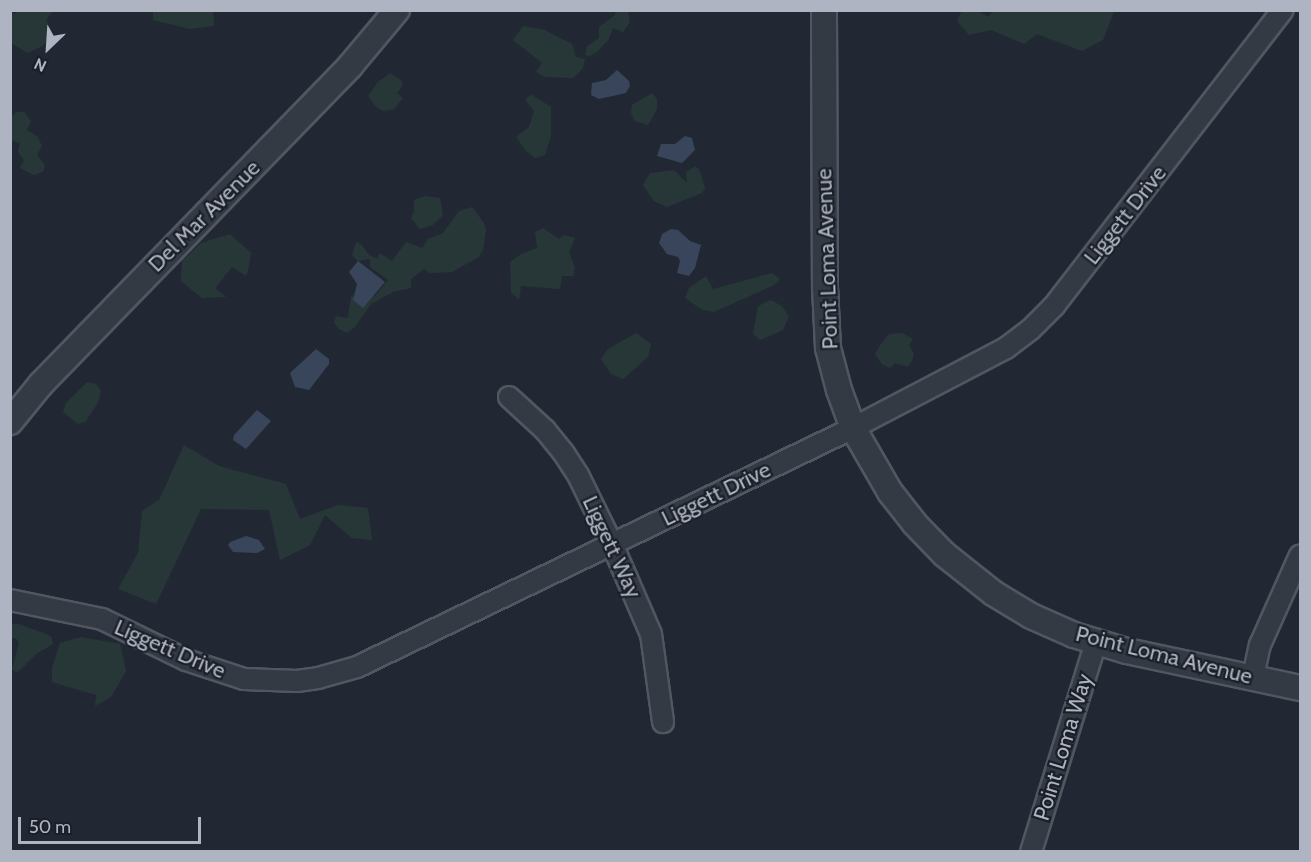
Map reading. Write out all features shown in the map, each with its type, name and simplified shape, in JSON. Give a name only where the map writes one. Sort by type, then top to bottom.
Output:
[{"type":"street","name":"Del Mar Avenue","points":[[10,422],[41,384],[350,66],[397,10]]},
{"type":"street","name":"Point Loma Avenue","points":[[824,10],[826,327],[833,369],[853,428],[873,467],[898,504],[944,554],[1010,604],[1053,626],[1096,642],[1300,688]]},
{"type":"street","name":"Liggett Drive","points":[[10,600],[102,619],[186,660],[224,674],[258,681],[297,681],[318,678],[357,667],[853,428],[1006,348],[1031,329],[1054,306],[1283,10]]},
{"type":"street","name":"Liggett Way","points":[[509,398],[545,430],[563,452],[578,475],[612,544],[651,634],[663,722]]},
{"type":"street","points":[[1253,677],[1260,645],[1300,555]]},
{"type":"street","name":"Point Loma Way","points":[[1031,852],[1096,642]]},
{"type":"shaded area","points":[[17,10],[53,11],[46,20],[52,32],[44,45],[28,53],[11,43],[11,13],[15,14]]},
{"type":"shaded area","points":[[153,11],[213,11],[214,26],[190,29],[153,20]]},
{"type":"shaded area","points":[[616,11],[628,11],[630,22],[623,32],[613,28],[609,39],[597,52],[589,56],[585,55],[587,46],[599,38],[599,27],[615,15]]},
{"type":"shaded area","points":[[962,11],[977,11],[989,17],[993,11],[1114,11],[1103,40],[1082,51],[1037,34],[1024,44],[991,30],[969,35],[957,21]]},
{"type":"shaded area","points":[[523,26],[545,30],[572,44],[576,57],[585,59],[583,68],[573,78],[545,77],[536,72],[542,63],[513,40]]},
{"type":"shaded area","points":[[390,73],[401,80],[403,85],[397,93],[403,98],[394,109],[383,111],[376,107],[368,96],[378,82]]},
{"type":"shaded area","points":[[652,93],[657,99],[657,109],[648,125],[635,121],[631,113],[632,105]]},
{"type":"shaded area","points":[[532,95],[551,107],[551,136],[545,155],[535,158],[526,151],[516,137],[529,127],[534,111],[526,101],[527,97]]},
{"type":"shaded area","points":[[17,112],[24,112],[31,121],[27,130],[38,137],[42,146],[37,155],[45,165],[43,172],[34,175],[20,168],[24,160],[18,152],[20,143],[11,140],[11,116]]},
{"type":"shaded area","points":[[695,166],[699,169],[705,188],[702,193],[667,207],[654,201],[643,185],[650,173],[674,170],[687,183],[686,172]]},
{"type":"shaded area","points":[[425,196],[440,198],[443,215],[433,225],[420,229],[411,218],[414,212],[414,200]]},
{"type":"shaded area","points":[[472,207],[484,223],[486,230],[483,250],[479,257],[452,272],[430,273],[424,269],[411,279],[411,288],[393,292],[371,304],[355,327],[347,333],[339,329],[334,323],[336,316],[348,318],[351,296],[368,293],[374,297],[388,280],[370,267],[370,259],[358,261],[352,255],[356,242],[361,244],[369,255],[377,259],[380,253],[392,261],[406,242],[422,248],[428,239],[443,233],[459,211]]},
{"type":"shaded area","points":[[543,228],[559,239],[564,235],[575,238],[569,252],[575,268],[573,276],[562,276],[560,289],[521,286],[519,300],[511,292],[510,262],[521,254],[537,248],[535,232]]},
{"type":"shaded area","points":[[230,234],[251,253],[246,276],[232,267],[215,288],[226,297],[202,298],[181,281],[182,261],[201,243]]},
{"type":"shaded area","points":[[772,273],[780,279],[774,285],[714,312],[701,309],[685,298],[689,288],[706,276],[713,289]]},
{"type":"shaded area","points":[[771,300],[782,306],[789,317],[783,330],[760,340],[753,334],[758,306]]},
{"type":"shaded area","points":[[636,333],[651,344],[648,357],[623,379],[611,374],[601,359],[608,349]]},
{"type":"shaded area","points":[[902,333],[913,339],[909,345],[914,354],[912,361],[908,367],[895,363],[890,368],[882,364],[875,354],[889,334]]},
{"type":"shaded area","points":[[87,382],[96,384],[101,391],[98,403],[85,422],[78,424],[63,412],[66,403]]},
{"type":"shaded area","points":[[184,445],[219,466],[286,484],[300,519],[338,505],[368,508],[372,540],[352,538],[325,515],[310,545],[280,560],[269,510],[201,509],[156,604],[118,589],[138,553],[142,511],[159,500]]},
{"type":"shaded area","points":[[11,624],[19,624],[51,636],[53,644],[36,654],[17,673],[12,669],[19,643],[16,638],[11,638]]},
{"type":"shaded area","points":[[81,637],[120,644],[126,671],[111,697],[95,706],[96,695],[52,682],[52,668],[60,643]]},
{"type":"water","points":[[617,70],[629,81],[630,86],[626,93],[599,99],[591,95],[592,83],[606,80]]},
{"type":"water","points":[[685,136],[692,138],[695,150],[682,163],[657,156],[661,144],[675,144]]},
{"type":"water","points":[[671,229],[678,230],[690,241],[701,245],[695,268],[689,276],[677,273],[680,261],[678,257],[667,254],[659,243],[662,234]]},
{"type":"water","points":[[358,261],[385,282],[363,308],[353,300],[357,284],[349,272]]},
{"type":"water","points":[[316,349],[329,359],[329,364],[309,390],[295,387],[290,373]]},
{"type":"water","points":[[257,410],[271,421],[246,449],[233,440],[234,435]]},
{"type":"water","points":[[246,536],[259,540],[265,549],[257,553],[233,552],[228,545],[230,542]]}]
